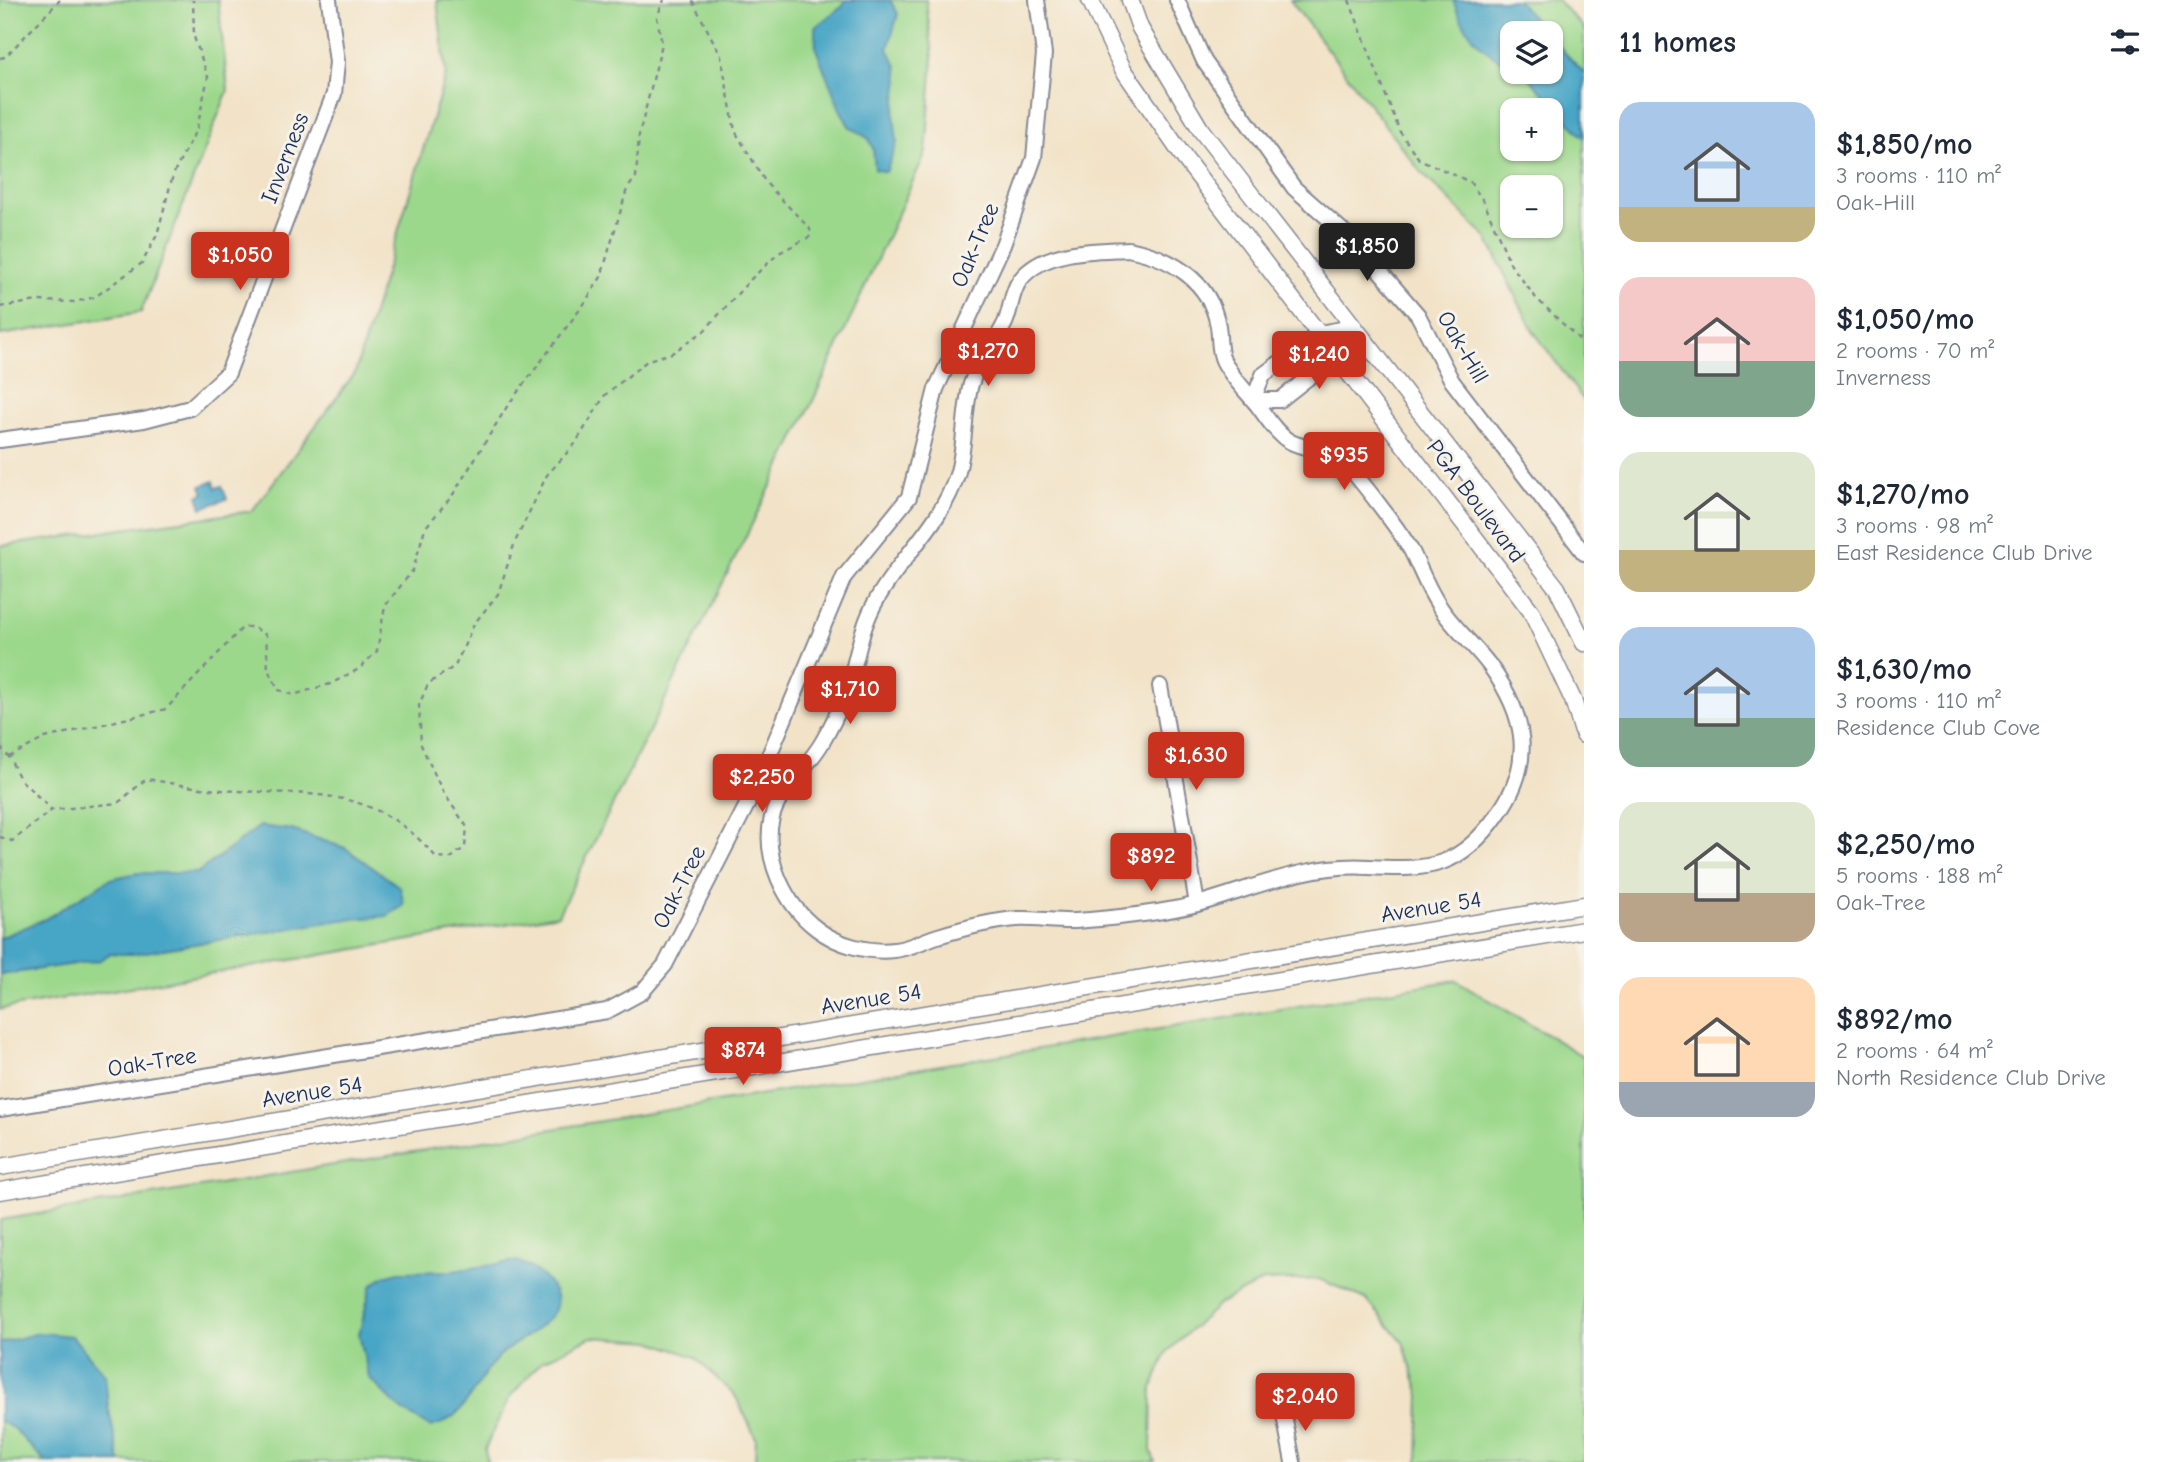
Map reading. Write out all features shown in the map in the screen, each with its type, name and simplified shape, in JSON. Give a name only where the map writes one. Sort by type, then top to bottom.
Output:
[{"type":"street","name":"Inverness","points":[[0,440],[144,420],[190,408],[228,373],[334,94],[337,62],[329,0]]},
{"type":"street","name":"Oak-Tree","points":[[0,1109],[607,1011],[642,992],[665,965],[755,789],[844,578],[909,497],[936,389],[1003,245],[1034,158],[1044,54],[1037,0]]},
{"type":"street","name":"PGA Boulevard","points":[[1090,0],[1123,69],[1185,159],[1531,611],[1573,700],[1584,735]]},
{"type":"street","name":"PGA Boulevard","points":[[1130,0],[1140,28],[1200,130],[1557,588],[1584,643]]},
{"type":"street","name":"Oak-Hill","points":[[1177,0],[1204,61],[1294,188],[1354,241],[1418,315],[1452,381],[1584,553]]},
{"type":"street","points":[[1128,249],[1154,254],[1177,265],[1194,279],[1209,301],[1218,323],[1220,352],[1225,364],[1253,400],[1281,435],[1292,443],[1322,448],[1339,458],[1410,548],[1442,612],[1487,662],[1505,690],[1519,723],[1524,751],[1520,778],[1501,810],[1475,844],[1452,859],[1425,869],[1399,870],[1363,866],[1310,870],[1247,886],[1197,904],[1073,921],[1018,919],[975,925],[897,950],[865,949],[839,941],[815,928],[793,903],[777,876],[770,850],[771,820],[781,796],[819,748],[837,714],[853,671],[860,634],[876,600],[919,545],[944,506],[959,471],[972,382],[1005,323],[1019,281],[1036,266],[1067,254],[1097,250],[1128,249]]},
{"type":"street","points":[[1253,400],[1263,375],[1320,333],[1353,327]]},
{"type":"street","points":[[1253,400],[1280,400],[1337,355],[1353,327]]},
{"type":"street","points":[[1160,686],[1197,904]]},
{"type":"street","name":"Avenue 54","points":[[0,1167],[1584,905]]},
{"type":"street","name":"Avenue 54","points":[[0,1191],[1584,930]]},
{"type":"street","points":[[1283,1410],[1293,1462]]},
{"type":"path","points":[[0,58],[5,57],[35,29],[60,0]]},
{"type":"path","points":[[0,307],[38,301],[75,302],[95,298],[142,263],[157,235],[173,175],[197,128],[208,77],[194,37],[193,0]]},
{"type":"path","points":[[9,757],[45,738],[166,709],[243,628],[253,627],[266,635],[268,670],[279,690],[293,695],[330,684],[349,674],[377,651],[385,606],[413,570],[425,528],[452,496],[508,405],[584,304],[601,277],[627,189],[636,177],[639,135],[662,44],[657,17],[664,0]]},
{"type":"path","points":[[0,837],[12,841],[52,810],[69,806],[118,803],[146,779],[211,789],[285,790],[346,798],[392,817],[415,832],[436,857],[451,858],[465,847],[467,827],[443,792],[421,745],[419,705],[428,684],[455,666],[474,624],[498,594],[515,542],[547,475],[576,444],[605,395],[648,360],[672,353],[704,331],[751,279],[779,253],[811,236],[810,229],[766,183],[735,131],[720,56],[692,0]]},
{"type":"path","points":[[1349,0],[1400,132],[1419,159],[1470,182],[1484,202],[1511,265],[1536,298],[1584,344]]},
{"type":"path","points":[[0,747],[9,757],[20,779],[52,810]]},
{"type":"green space","points":[[0,0],[218,0],[228,90],[141,312],[0,335]]},
{"type":"green space","points":[[437,0],[926,0],[933,58],[926,152],[812,403],[558,915],[0,1009],[0,546],[252,511],[355,373],[446,74]]},
{"type":"green space","points":[[1290,0],[1557,0],[1584,28],[1584,401],[1532,329],[1487,238],[1420,171]]},
{"type":"green space","points":[[1456,980],[1584,1057],[1584,1462],[1418,1462],[1420,1395],[1403,1342],[1366,1299],[1319,1279],[1263,1281],[1220,1303],[1167,1352],[1152,1388],[1151,1450],[1155,1462],[755,1462],[756,1438],[736,1397],[695,1357],[651,1341],[591,1337],[542,1361],[509,1398],[485,1449],[487,1462],[0,1462],[0,1220]]},
{"type":"water","points":[[845,0],[890,0],[898,14],[888,49],[897,66],[899,80],[894,113],[897,142],[886,172],[875,169],[869,139],[849,126],[816,49],[815,27],[843,6]]},
{"type":"water","points":[[1453,0],[1517,0],[1535,21],[1500,21],[1500,60],[1475,39]]},
{"type":"water","points":[[1563,51],[1584,73],[1584,138],[1563,115],[1563,98],[1548,98],[1535,84],[1563,84]]},
{"type":"water","points":[[214,481],[216,488],[222,486],[227,499],[202,508],[198,496],[204,493],[201,486]]},
{"type":"water","points":[[260,826],[292,830],[345,848],[400,887],[404,905],[387,916],[341,920],[134,954],[109,954],[101,960],[0,975],[0,938],[45,919],[110,879],[137,873],[197,873]]},
{"type":"water","points":[[517,1261],[535,1270],[550,1285],[555,1293],[554,1311],[541,1326],[498,1357],[467,1402],[451,1418],[430,1427],[400,1409],[369,1378],[359,1334],[371,1286],[384,1276],[399,1272],[453,1271]]},
{"type":"water","points":[[39,1333],[72,1336],[105,1375],[108,1406],[120,1462],[45,1462],[14,1429],[0,1421],[0,1343]]}]
